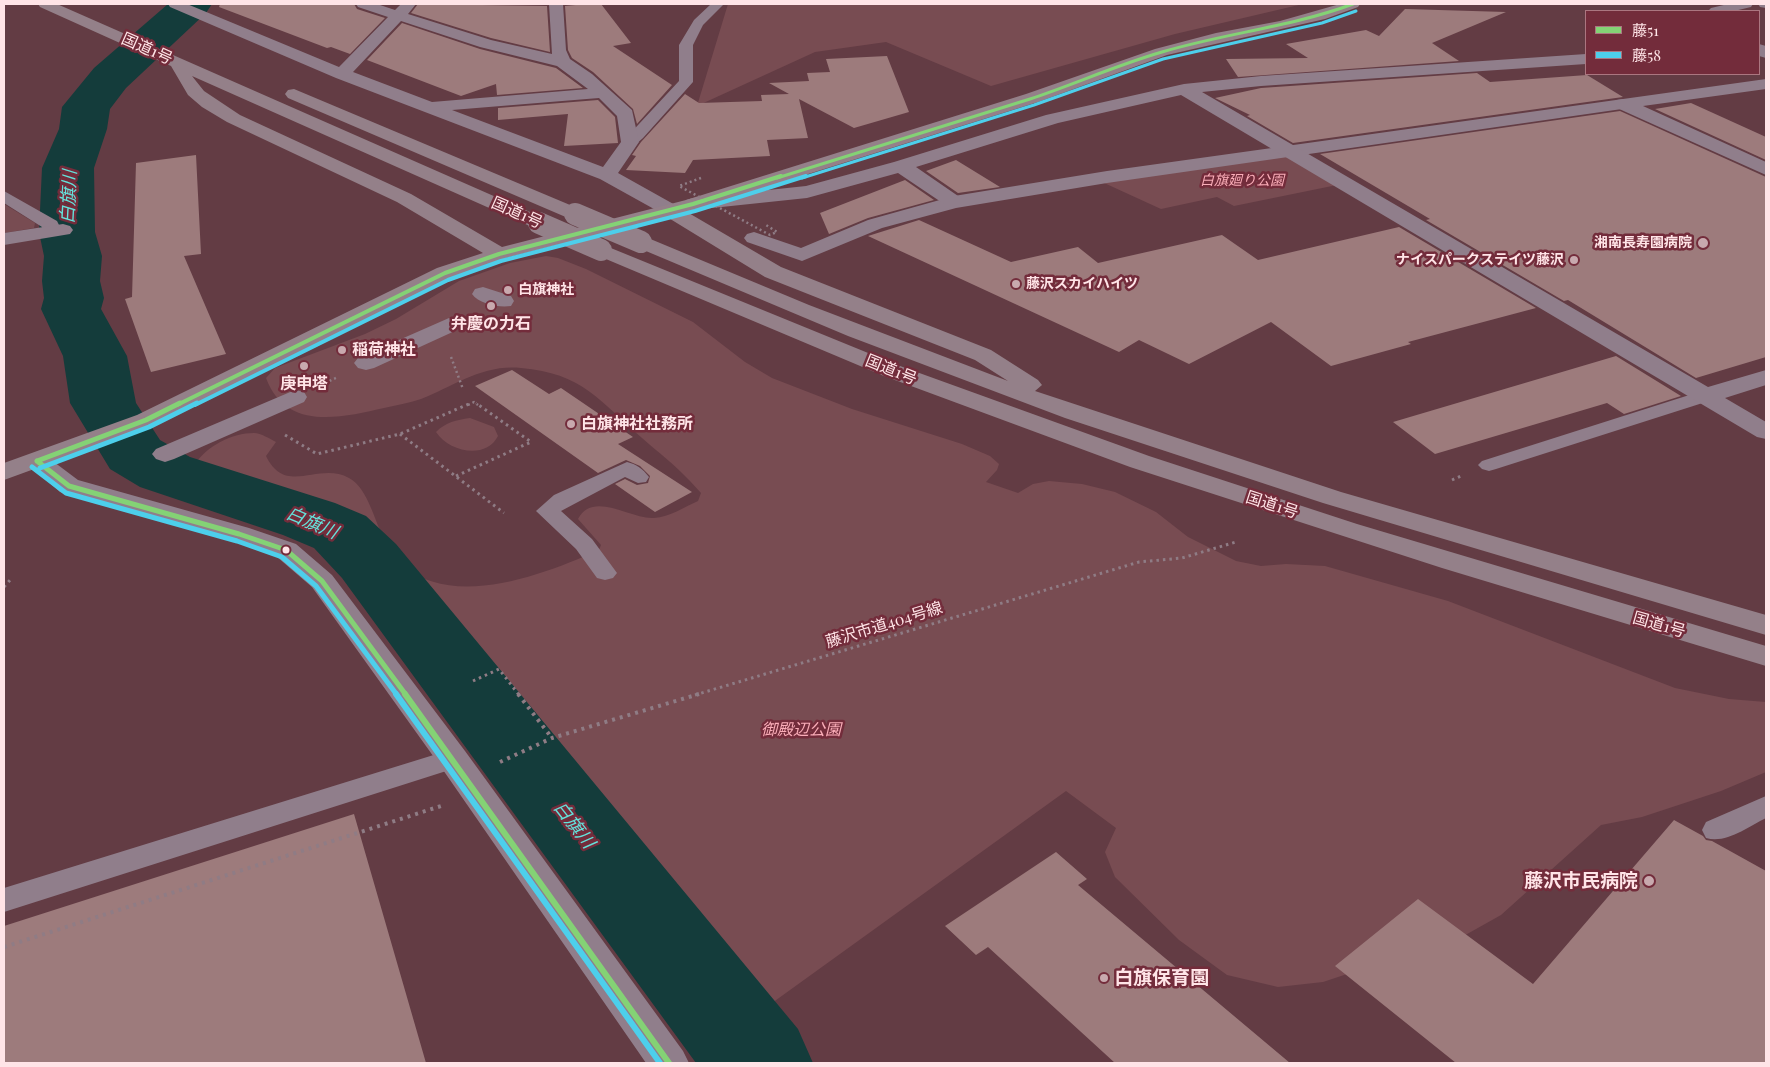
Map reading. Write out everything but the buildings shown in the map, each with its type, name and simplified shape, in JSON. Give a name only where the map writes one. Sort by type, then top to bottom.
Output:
[{"type":"highway","name":"国道1号","points":[[45,4],[601,250],[934,387],[1170,472],[1531,587],[1766,656]]},
{"type":"highway","name":"国道1号","points":[[84,4],[156,35]]},
{"type":"highway","points":[[4,472],[37,462],[146,420],[437,277],[499,254],[693,204],[1032,98],[1162,52],[1216,38],[1304,20],[1353,4]]},
{"type":"highway","points":[[178,63],[189,84],[197,94],[210,104],[264,132],[384,187],[470,234],[499,254]]},
{"type":"highway","name":"国道1号","points":[[275,85],[640,242],[858,332],[1074,413],[1327,496],[1554,565],[1766,625]]},
{"type":"highway","points":[[670,210],[773,272],[984,355],[1074,413]]},
{"type":"street","points":[[175,4],[210,10],[342,74],[431,106],[607,175],[670,210]]},
{"type":"street","points":[[363,4],[486,44],[563,62],[626,114],[630,142],[607,175]]},
{"type":"street","points":[[342,74],[409,4]]},
{"type":"street","points":[[556,4],[558,50],[563,62]]},
{"type":"street","points":[[1720,10],[1746,4]]},
{"type":"street","points":[[693,204],[807,192],[901,166],[1052,119],[1102,106],[1184,89],[1261,81],[1585,59]]},
{"type":"street","points":[[760,231],[802,255],[875,224],[954,202],[1107,177],[1766,84]]},
{"type":"street","points":[[1184,89],[1766,432]]},
{"type":"street","points":[[431,106],[602,93]]},
{"type":"street","points":[[1623,104],[1766,169]]},
{"type":"street","points":[[901,166],[954,202]]},
{"type":"street","points":[[4,239],[56,231]]},
{"type":"street","points":[[366,363],[449,324]]},
{"type":"street","points":[[1706,396],[1766,377]]},
{"type":"street","points":[[165,454],[295,397]]},
{"type":"street","points":[[37,462],[69,486],[239,534],[286,550],[322,581],[453,759],[669,1063]]},
{"type":"lane","points":[[630,142],[645,130],[665,103],[686,82],[686,44],[698,23],[718,4]]},
{"type":"lane","points":[[4,196],[51,225],[56,231]]},
{"type":"lane","points":[[1489,465],[1706,396]]},
{"type":"lane","points":[[605,573],[584,544],[547,511],[562,500],[627,468],[638,477]]},
{"type":"lane","points":[[4,900],[453,759]]},
{"type":"lane","points":[[1716,830],[1766,806]]},
{"type":"path","points":[[702,178],[679,186],[770,235],[778,232],[760,231]]},
{"type":"path","points":[[295,397],[366,363]]},
{"type":"path","points":[[328,384],[329,390]]},
{"type":"path","points":[[253,416],[317,454],[400,434],[474,402],[531,442],[456,476]]},
{"type":"path","points":[[400,434],[504,513]]},
{"type":"path","name":"藤沢市道404号線","points":[[494,765],[552,738],[1138,562],[1182,558],[1236,542]]},
{"type":"path","points":[[4,587],[12,579]]},
{"type":"path","points":[[473,681],[499,669],[552,738]]},
{"type":"path","points":[[4,947],[444,805]]},
{"type":"green space","points":[[728,4],[1303,4],[1175,34],[991,86],[886,42],[815,52],[697,106]]},
{"type":"green space","name":"白旗廻り公園","points":[[1282,152],[1337,185],[1234,206],[1217,197],[1161,209],[1102,182]]},
{"type":"green space","points":[[4,204],[35,223],[34,228],[4,233]]},
{"type":"green space","name":"御殿辺公園","points":[[546,256],[558,258],[586,269],[693,322],[745,362],[772,378],[852,409],[962,444],[990,456],[999,464],[997,470],[986,482],[1018,493],[1033,484],[1049,481],[1082,484],[1115,492],[1156,512],[1188,537],[1236,561],[1261,566],[1286,564],[1325,566],[1448,601],[1675,688],[1729,699],[1766,702],[1766,772],[1721,791],[1642,817],[1601,825],[1501,915],[1444,947],[1380,963],[1323,982],[1278,987],[1227,975],[1179,940],[1115,877],[1105,852],[1116,828],[1066,791],[772,1003],[554,764],[497,694],[461,631],[426,602],[405,573],[339,518],[287,495],[246,486],[221,474],[202,471],[195,464],[213,446],[229,438],[254,433],[265,436],[276,442],[266,456],[274,468],[283,474],[303,476],[326,473],[337,474],[349,478],[356,483],[362,490],[390,550],[399,562],[423,578],[447,585],[473,586],[527,577],[553,569],[599,550],[601,545],[578,519],[585,511],[593,507],[603,506],[654,518],[671,514],[698,501],[701,493],[672,464],[589,391],[560,376],[521,368],[494,369],[469,377],[416,400],[367,412],[333,417],[316,417],[301,413],[287,406],[275,395],[266,378],[275,368],[365,334],[396,319],[459,281],[510,263]]},
{"type":"green space","points":[[470,418],[494,427],[498,436],[492,444],[477,451],[467,451],[449,444],[436,432],[452,422]]},
{"type":"waterway","name":"白旗川","points":[[192,4],[110,78],[86,107],[83,129],[68,168],[67,232],[73,256],[71,281],[74,298],[71,309],[95,356],[103,403],[135,454],[165,472],[309,519],[340,532],[369,561],[759,1063]]},
{"type":"transit line","name":"藤51","points":[[37,461],[146,420],[445,273],[499,254],[693,204],[1032,98],[1161,52],[1216,38],[1280,26],[1320,16],[1353,4]]},
{"type":"transit line","name":"藤58","points":[[40,468],[149,427],[448,280],[501,261],[695,211],[1034,105],[1163,59],[1322,23],[1356,11]]},
{"type":"transit line","name":"藤51","points":[[37,461],[69,486],[239,534],[286,550],[322,581],[453,759],[669,1063]]},
{"type":"transit line","name":"藤58","points":[[32,467],[66,493],[237,541],[282,557],[316,586],[447,763],[660,1063]]},
{"type":"place","name":"湘南長寿園病院","points":[[1703,243]]},
{"type":"place","name":"ナイスパークステイツ藤沢","points":[[1574,260]]},
{"type":"place","name":"藤沢スカイハイツ","points":[[1016,284]]},
{"type":"place","name":"白旗神社","points":[[508,290]]},
{"type":"place","name":"弁慶の力石","points":[[491,306]]},
{"type":"place","name":"稲荷神社","points":[[342,350]]},
{"type":"place","name":"庚申塔","points":[[304,366]]},
{"type":"place","name":"白旗神社社務所","points":[[571,424]]},
{"type":"place","name":"藤沢市民病院","points":[[1649,881]]},
{"type":"place","name":"白旗保育園","points":[[1104,978]]}]
